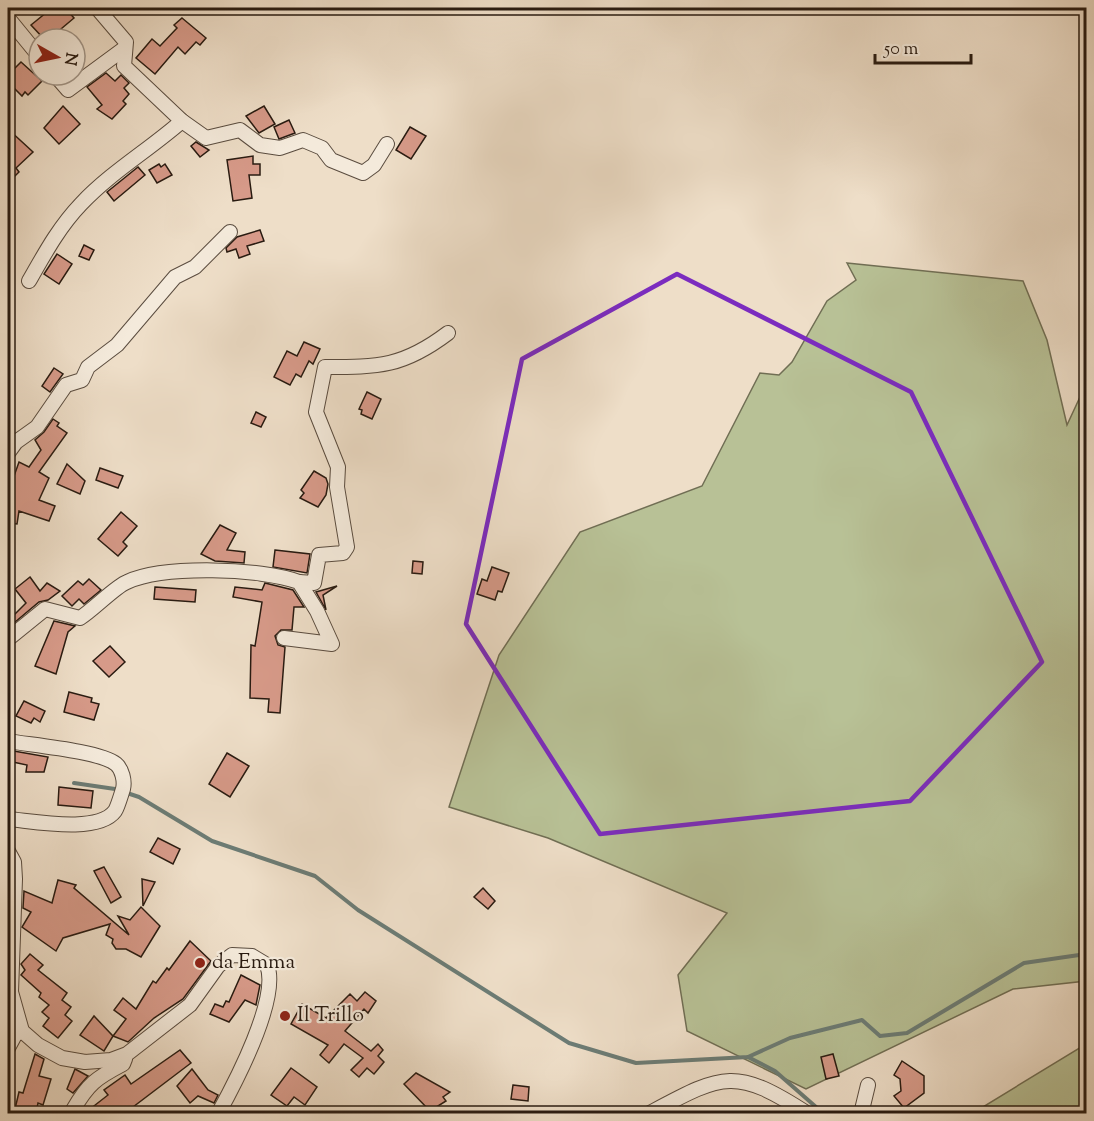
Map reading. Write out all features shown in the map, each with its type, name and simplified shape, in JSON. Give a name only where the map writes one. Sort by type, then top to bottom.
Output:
[{"type":"street","points":[[97,8],[126,42],[124,66],[182,121],[206,138],[240,130],[260,145],[280,147],[303,140],[322,148],[331,160],[363,173],[374,165],[387,144]]},
{"type":"street","points":[[8,18],[27,41]]},
{"type":"street","points":[[87,76],[125,48]]},
{"type":"street","points":[[29,281],[58,230],[83,202],[143,149],[164,137],[182,121]]},
{"type":"street","points":[[8,453],[16,442],[37,426],[66,385],[82,380],[88,367],[117,345],[175,277],[195,267],[230,232]]},
{"type":"street","points":[[8,639],[45,609],[80,618],[98,606],[124,582],[163,572],[263,573],[299,582],[314,583],[319,555],[343,553],[347,548],[338,487],[338,467],[316,412],[325,367],[373,367],[403,361],[448,333]]},
{"type":"street","points":[[284,638],[332,644],[317,611],[299,582]]},
{"type":"street","points":[[8,741],[79,753],[116,763],[121,771],[124,786],[115,810],[103,820],[61,824],[8,819]]},
{"type":"street","points":[[8,851],[14,862],[15,879],[11,992],[22,1031],[38,1045],[62,1058],[85,1062],[111,1060],[127,1054],[190,1005],[226,958],[239,953],[260,959],[269,970],[270,988],[244,1065],[218,1113]]},
{"type":"street","points":[[8,1048],[15,1035],[22,1031]]},
{"type":"street","points":[[76,1113],[73,1110],[86,1088],[97,1078],[123,1064],[127,1054]]},
{"type":"street","points":[[648,1113],[696,1089],[720,1080],[736,1079],[770,1091],[808,1113]]},
{"type":"street","points":[[861,1113],[868,1085]]},
{"type":"highlighted area","points":[[677,274],[911,392],[1042,662],[910,801],[600,834],[466,624],[522,359]]},
{"type":"green space","points":[[847,263],[1023,281],[1047,340],[1067,425],[1086,384],[1086,981],[1013,989],[806,1089],[687,1031],[678,975],[727,913],[548,838],[449,807],[499,655],[580,532],[702,486],[760,373],[779,375],[792,362],[827,301],[856,280]]},
{"type":"green space","points":[[1086,1044],[1086,1113],[973,1113]]},
{"type":"building","points":[[52,8],[65,8],[74,18],[63,27],[33,27],[31,25]]},
{"type":"building","points":[[182,18],[206,38],[200,45],[196,42],[185,54],[178,47],[155,74],[136,58],[152,39],[160,46],[177,28],[174,25]]},
{"type":"building","points":[[21,62],[27,67],[27,87],[36,87],[28,95],[25,92],[22,96],[8,82],[8,75]]},
{"type":"building","points":[[106,73],[115,81],[121,75],[129,83],[124,88],[129,94],[123,101],[126,104],[112,119],[97,109],[102,105],[87,87]]},
{"type":"building","points":[[63,106],[80,124],[59,144],[44,128]]},
{"type":"building","points":[[264,106],[275,124],[259,133],[246,116]]},
{"type":"building","points":[[289,120],[295,133],[279,139],[274,127]]},
{"type":"building","points":[[410,127],[426,136],[411,159],[396,150]]},
{"type":"building","points":[[8,129],[33,152],[16,168],[19,172],[8,183]]},
{"type":"building","points":[[196,142],[209,150],[200,157],[191,146]]},
{"type":"building","points":[[253,156],[253,164],[260,164],[260,175],[249,175],[252,198],[233,201],[227,160]]},
{"type":"building","points":[[159,164],[161,167],[165,164],[172,175],[157,183],[149,170]]},
{"type":"building","points":[[138,167],[145,175],[114,201],[107,192]]},
{"type":"building","points":[[260,230],[264,241],[247,246],[250,254],[239,258],[236,249],[227,252],[226,248],[237,237]]},
{"type":"building","points":[[84,245],[94,250],[89,260],[79,256]]},
{"type":"building","points":[[57,254],[72,264],[59,284],[44,274]]},
{"type":"building","points":[[304,342],[320,349],[313,364],[309,361],[301,377],[296,374],[290,385],[274,377],[287,351],[297,356]]},
{"type":"building","points":[[54,368],[63,374],[50,392],[42,386]]},
{"type":"building","points":[[367,392],[381,399],[372,419],[361,414],[362,410],[359,409]]},
{"type":"building","points":[[256,412],[266,417],[261,427],[251,423]]},
{"type":"building","points":[[53,419],[59,423],[57,426],[67,433],[39,472],[49,478],[39,500],[55,506],[49,521],[19,511],[17,524],[8,523],[8,493],[19,462],[29,467],[41,450],[35,440]]},
{"type":"building","points":[[67,464],[85,481],[80,494],[57,484]]},
{"type":"building","points":[[100,468],[123,476],[118,488],[96,480]]},
{"type":"building","points":[[314,471],[326,478],[328,484],[326,495],[318,507],[300,498],[304,493],[301,490]]},
{"type":"building","points":[[121,512],[137,526],[123,542],[127,546],[118,556],[98,539]]},
{"type":"building","points":[[220,525],[236,533],[227,550],[245,552],[244,563],[215,561],[201,554]]},
{"type":"building","points":[[275,550],[310,554],[307,573],[273,567]]},
{"type":"building","points":[[413,561],[423,562],[422,574],[412,573]]},
{"type":"building","points":[[492,567],[509,573],[502,592],[498,591],[495,600],[477,594],[482,579],[487,581]]},
{"type":"building","points":[[30,577],[40,591],[47,583],[60,591],[48,600],[39,602],[8,628],[8,621],[26,603],[15,589]]},
{"type":"building","points":[[89,579],[101,590],[84,604],[79,599],[72,606],[62,596],[78,581],[83,585]]},
{"type":"building","points":[[265,583],[293,590],[304,607],[294,607],[292,630],[281,630],[275,636],[278,645],[285,647],[280,713],[268,712],[269,699],[250,698],[251,645],[255,646],[262,602],[233,597],[235,587],[262,590]]},
{"type":"building","points":[[337,586],[323,595],[326,610],[316,592]]},
{"type":"building","points":[[155,587],[196,590],[195,602],[154,599]]},
{"type":"building","points":[[54,621],[75,626],[68,632],[56,674],[35,666]]},
{"type":"building","points":[[110,646],[125,662],[109,677],[93,661]]},
{"type":"building","points":[[69,692],[92,698],[91,702],[99,704],[94,720],[64,712]]},
{"type":"building","points":[[24,701],[45,711],[40,722],[34,718],[31,723],[16,716]]},
{"type":"building","points":[[8,750],[48,757],[44,772],[26,772],[27,765],[8,761]]},
{"type":"building","points":[[227,753],[249,766],[230,797],[209,784]]},
{"type":"building","points":[[59,787],[93,791],[91,808],[58,805]]},
{"type":"building","points":[[158,838],[180,849],[173,864],[150,852]]},
{"type":"building","points":[[104,867],[121,897],[111,903],[94,871]]},
{"type":"building","points":[[142,879],[155,882],[143,906]]},
{"type":"building","points":[[58,880],[76,885],[74,888],[129,935],[118,916],[130,920],[141,907],[160,926],[141,957],[126,949],[116,949],[112,943],[113,939],[106,935],[110,924],[63,938],[56,951],[22,927],[31,912],[23,908],[24,891],[52,903]]},
{"type":"building","points":[[483,888],[495,901],[488,909],[474,897]]},
{"type":"building","points":[[190,941],[211,961],[183,999],[154,1018],[128,1042],[113,1036],[126,1019],[114,1010],[123,998],[136,1009],[153,981],[156,983],[167,968],[169,970]]},
{"type":"building","points":[[30,954],[43,965],[38,970],[67,993],[62,1000],[71,1007],[65,1015],[72,1021],[58,1038],[43,1026],[49,1018],[42,1012],[49,1005],[39,997],[41,993],[21,975],[25,970],[21,964]]},
{"type":"building","points":[[241,975],[260,985],[256,1005],[245,1000],[229,1022],[210,1014],[215,1004],[223,1007],[226,1001],[229,1002]]},
{"type":"building","points":[[365,992],[376,1001],[368,1013],[364,1009],[345,1031],[371,1051],[378,1044],[383,1050],[378,1056],[384,1062],[374,1074],[367,1068],[359,1077],[351,1070],[363,1058],[344,1044],[329,1063],[320,1055],[328,1045],[291,1024],[302,1004],[326,1018],[350,994],[357,1001]]},
{"type":"building","points":[[94,1016],[113,1036],[104,1051],[80,1035]]},
{"type":"building","points":[[180,1050],[191,1063],[125,1113],[85,1113],[108,1095],[104,1090],[125,1075],[131,1084]]},
{"type":"building","points":[[35,1054],[44,1059],[39,1076],[51,1079],[43,1105],[38,1103],[36,1113],[14,1113],[19,1092],[23,1093]]},
{"type":"building","points":[[833,1054],[839,1076],[826,1079],[821,1057]]},
{"type":"building","points":[[902,1061],[924,1076],[924,1093],[904,1108],[894,1096],[901,1091],[900,1079],[894,1075]]},
{"type":"building","points":[[291,1068],[317,1087],[305,1105],[294,1097],[287,1106],[271,1095]]},
{"type":"building","points":[[75,1069],[88,1076],[73,1093],[67,1089]]},
{"type":"building","points":[[192,1069],[208,1090],[218,1095],[214,1103],[198,1096],[190,1103],[177,1086]]},
{"type":"building","points":[[416,1073],[450,1092],[443,1097],[446,1101],[430,1111],[404,1084]]},
{"type":"building","points":[[513,1085],[529,1087],[528,1101],[511,1099]]},
{"type":"waterway","points":[[74,783],[115,789],[139,797],[212,841],[315,876],[358,910],[569,1043],[636,1063],[748,1057],[790,1038],[862,1020],[880,1036],[907,1033],[1024,963],[1086,954]]},
{"type":"waterway","points":[[748,1057],[775,1071],[824,1114]]},
{"type":"place","name":"da Emma","points":[[200,963]]},
{"type":"place","name":"Il Trillo","points":[[285,1016]]}]
